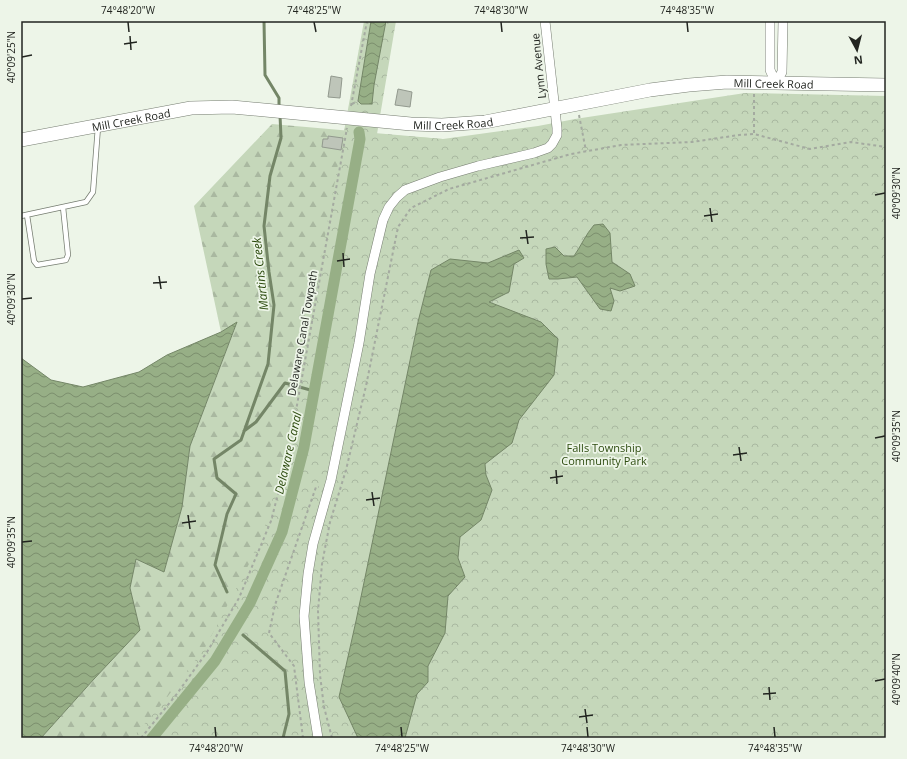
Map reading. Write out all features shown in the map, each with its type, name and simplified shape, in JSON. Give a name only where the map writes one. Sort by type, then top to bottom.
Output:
[{"type":"main road","name":"Mill Creek Road","points":[[21,140],[191,108],[232,107],[411,124],[442,125],[485,122],[669,87],[708,83],[886,85]]},
{"type":"street","name":"Lynn Avenue","points":[[318,738],[308,682],[304,616],[308,574],[328,490],[359,342],[370,274],[379,232],[389,208],[397,197],[405,190],[416,185],[478,166],[534,153],[548,148],[552,144],[557,135],[557,128],[545,21]]},
{"type":"street","points":[[770,21],[770,70],[776,83]]},
{"type":"street","points":[[776,83],[782,72],[783,21]]},
{"type":"lane","points":[[21,216],[86,202],[93,192],[98,125]]},
{"type":"lane","points":[[27,215],[34,261],[38,265],[66,260],[68,255],[63,207]]},
{"type":"path","points":[[358,101],[352,104],[367,21]]},
{"type":"path","points":[[754,83],[754,134]]},
{"type":"path","points":[[577,104],[586,151]]},
{"type":"path","name":"Delaware Canal Towpath","points":[[141,738],[176,695],[207,652],[238,598],[271,521],[288,455],[346,134],[351,135]]},
{"type":"path","points":[[332,738],[324,707],[320,675],[318,611],[322,564],[330,522],[346,470],[366,386],[398,227],[411,208],[448,189],[586,151],[621,144],[685,143],[754,134],[810,149],[851,142],[886,147]]},
{"type":"path","points":[[303,738],[294,666],[269,633],[275,605],[316,487],[328,490]]},
{"type":"green space","name":"Falls Township Community Park","points":[[364,21],[396,21],[377,134],[443,139],[538,126],[745,93],[886,96],[886,738],[132,738],[162,704],[206,646],[249,564],[264,529],[286,451]]},
{"type":"green space","points":[[272,124],[443,139],[376,738],[41,738],[140,630],[130,588],[136,559],[164,572],[182,507],[190,446],[237,323],[221,332],[194,206]]},
{"type":"water","points":[[371,21],[386,21],[372,104],[361,104],[358,101]]},
{"type":"water","points":[[603,224],[610,233],[612,262],[630,274],[635,286],[620,291],[610,288],[614,301],[611,311],[600,309],[577,277],[549,279],[546,264],[546,249],[555,247],[564,256],[574,256],[588,232],[594,225]]},
{"type":"water","points":[[519,250],[524,258],[514,264],[509,292],[489,302],[541,322],[558,339],[554,375],[519,420],[512,443],[485,464],[486,475],[492,490],[481,520],[460,537],[458,558],[465,577],[448,596],[445,633],[428,666],[428,682],[417,694],[405,738],[358,738],[339,697],[418,322],[431,270],[450,259],[488,263]]},
{"type":"water","points":[[237,322],[190,446],[182,507],[164,572],[136,559],[130,588],[140,630],[41,738],[21,738],[21,358],[51,380],[83,387],[139,372],[167,355],[221,332]]},
{"type":"building","points":[[331,76],[342,78],[340,98],[328,97]]},
{"type":"building","points":[[398,89],[412,92],[410,107],[395,105]]},
{"type":"building","points":[[328,136],[343,138],[341,150],[322,147],[323,139],[328,139]]},
{"type":"waterway","name":"Martins Creek","points":[[264,21],[265,75],[279,98],[279,108]]},
{"type":"waterway","name":"Martins Creek","points":[[227,592],[215,565],[227,514],[236,494],[217,478],[214,459],[241,440],[268,364],[274,305],[264,226],[270,176],[281,138],[280,115]]},
{"type":"waterway","name":"Delaware Canal","points":[[152,738],[215,661],[250,603],[282,532],[304,447],[360,139],[359,132]]},
{"type":"waterway","points":[[244,431],[256,422],[285,383],[314,391]]},
{"type":"waterway","name":"Martins Creek","points":[[243,635],[285,671],[289,714],[283,738]]}]
